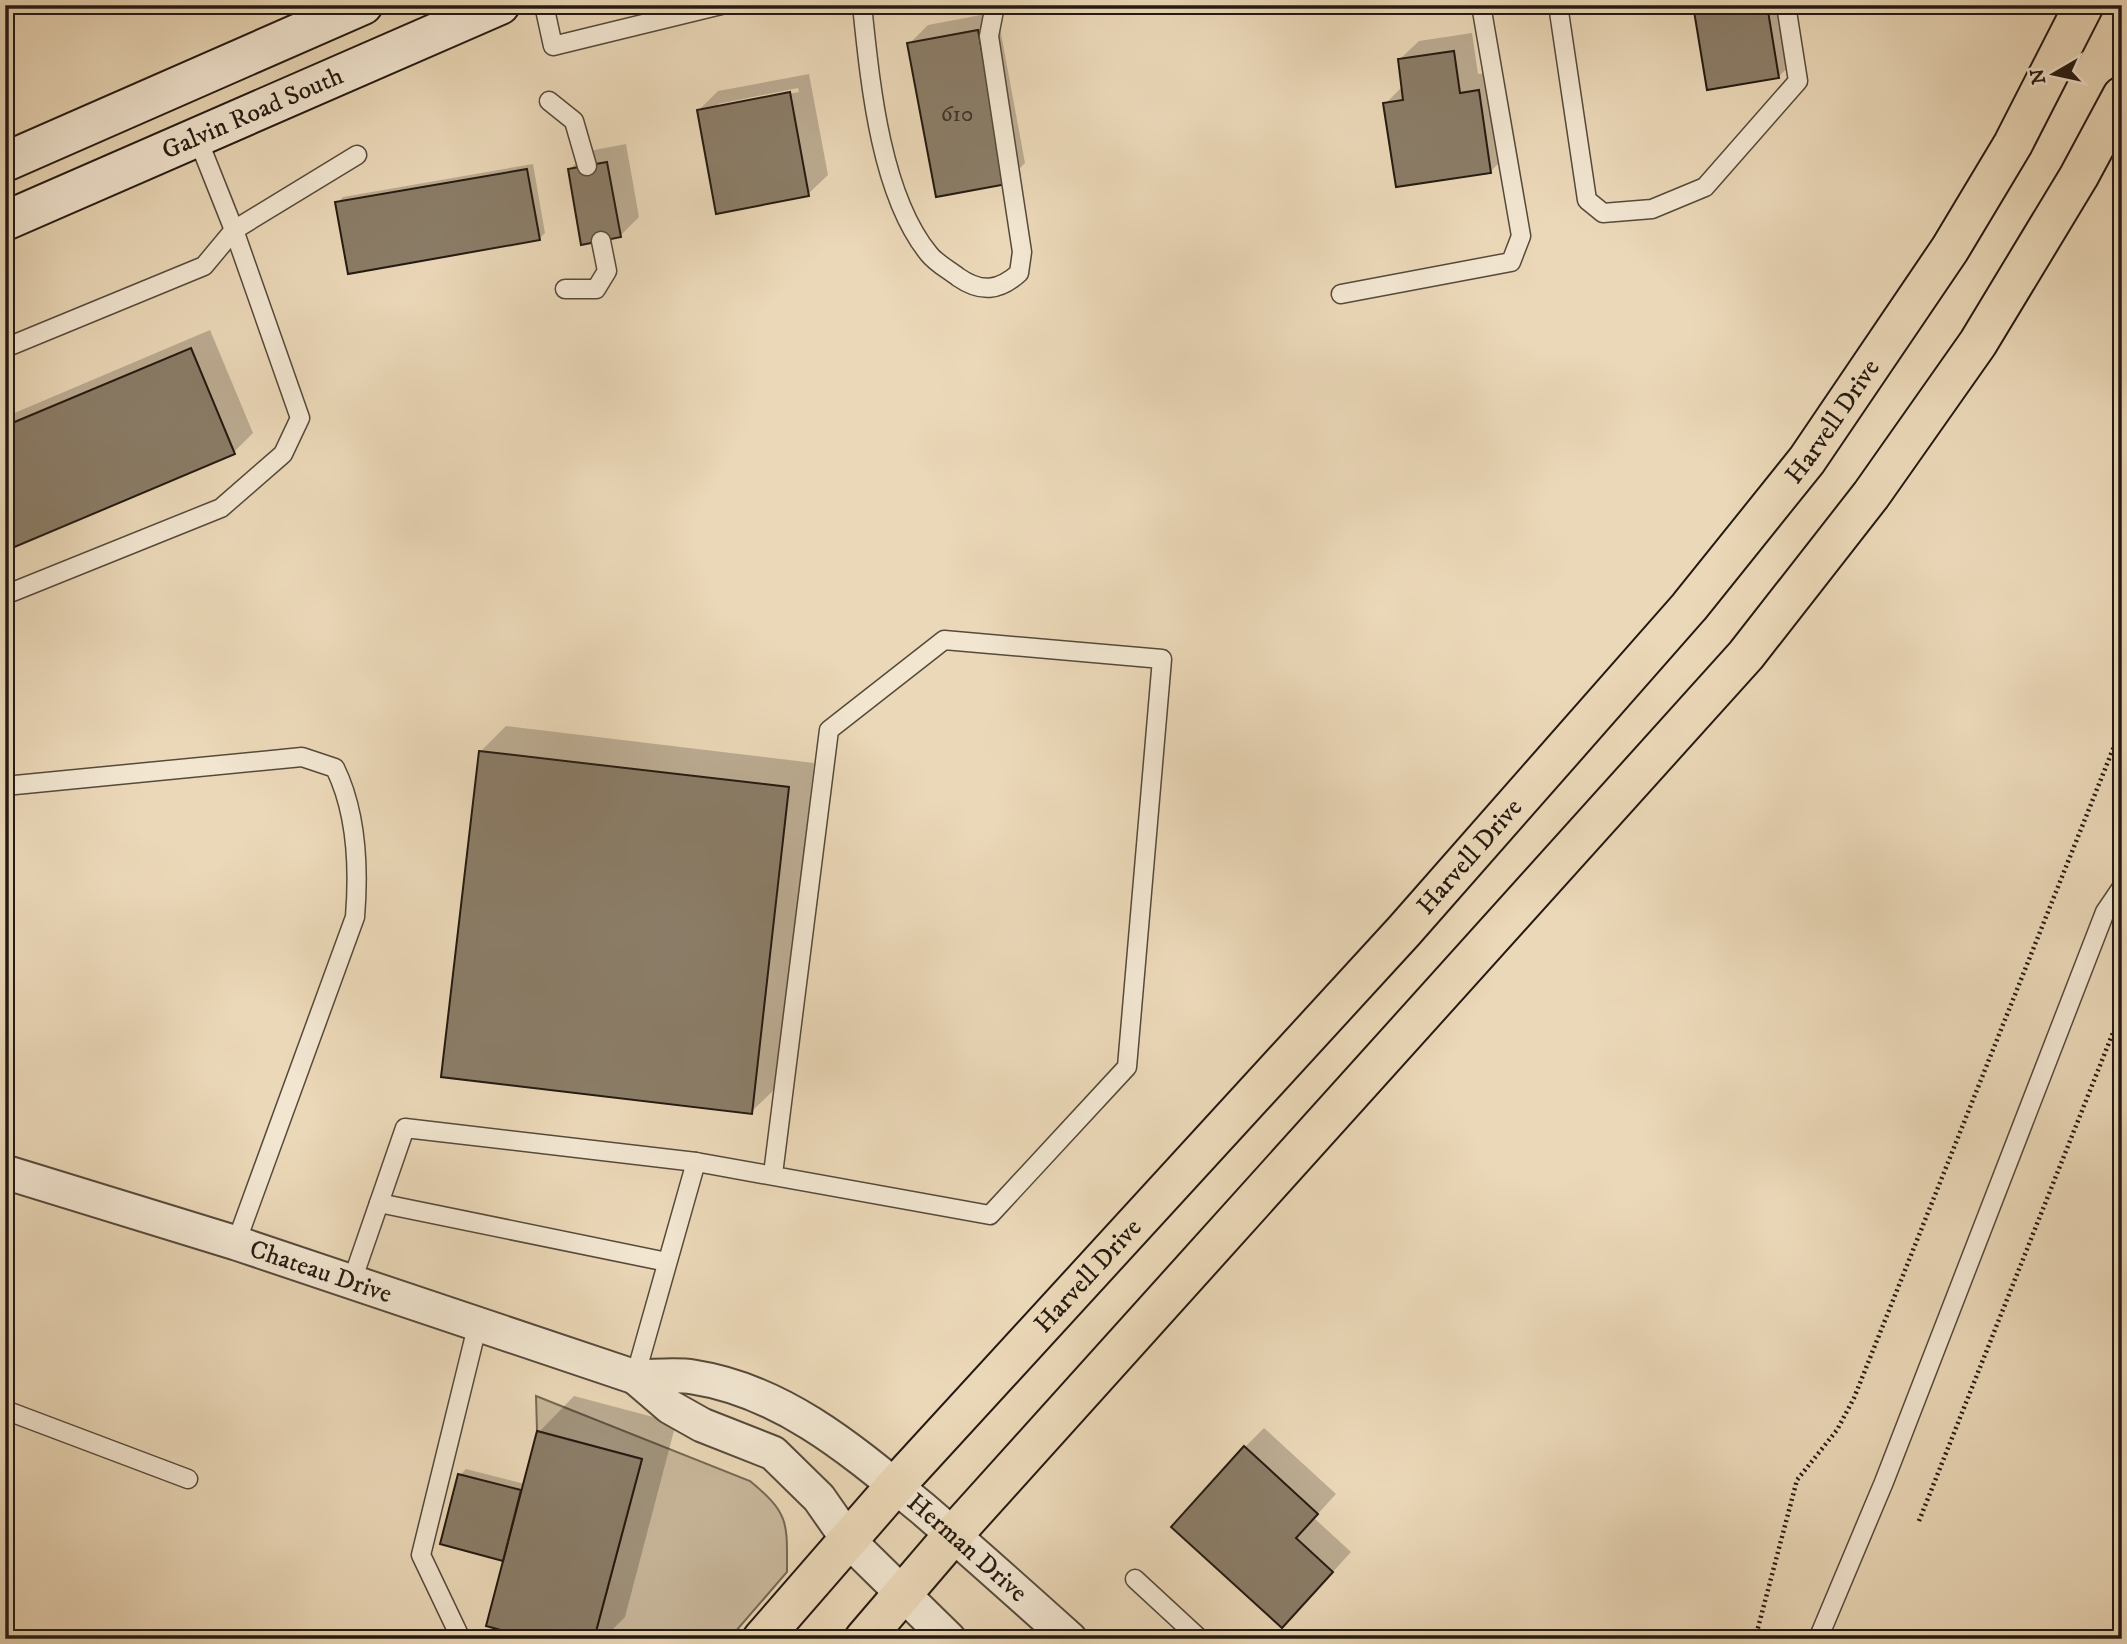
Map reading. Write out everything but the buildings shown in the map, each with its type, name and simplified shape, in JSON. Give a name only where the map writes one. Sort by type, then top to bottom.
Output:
[{"type":"main road","name":"Galvin Road South","points":[[5,162],[363,5]]},
{"type":"main road","name":"Galvin Road South","points":[[5,221],[500,5]]},
{"type":"main road","name":"Harvell Drive","points":[[762,1639],[895,1486],[1404,931],[1689,607],[1807,460],[1950,249],[2013,144],[2084,5]]},
{"type":"main road","points":[[864,1639],[953,1535],[1746,655],[1871,495],[1978,343],[2079,176],[2122,96]]},
{"type":"street","name":"Chateau Drive","points":[[5,1172],[236,1243],[635,1377],[693,1377],[739,1389],[829,1432],[895,1486]]},
{"type":"street","name":"Chateau Drive","points":[[635,1377],[670,1407],[702,1425],[773,1453],[820,1498],[849,1542]]},
{"type":"street","name":"Herman Drive","points":[[895,1486],[1070,1639]]},
{"type":"street","points":[[849,1542],[949,1639]]},
{"type":"lane","points":[[544,5],[552,46],[720,5]]},
{"type":"lane","points":[[862,5],[871,83],[899,206],[930,256],[968,284],[986,290],[1007,284],[1020,273],[1022,252],[989,36],[995,5]]},
{"type":"lane","points":[[1341,294],[1511,262],[1521,236],[1481,5]]},
{"type":"lane","points":[[1558,5],[1587,200],[1603,213],[1652,209],[1706,187],[1798,81],[1786,5]]},
{"type":"lane","points":[[549,101],[574,121],[587,166]]},
{"type":"lane","points":[[5,595],[220,508],[282,454],[300,418],[234,230],[197,137]]},
{"type":"lane","points":[[5,348],[204,266],[234,230],[357,156]]},
{"type":"lane","points":[[565,289],[596,289],[607,271],[601,241]]},
{"type":"lane","points":[[352,1281],[405,1128],[696,1162],[990,1214],[1127,1067],[1162,659],[944,640],[829,730],[773,1174]]},
{"type":"lane","points":[[5,786],[302,757],[335,768],[342,782],[357,863],[355,917],[236,1243]]},
{"type":"lane","points":[[1818,1639],[1888,1470],[2105,912],[2122,887]]},
{"type":"lane","points":[[635,1377],[696,1162]]},
{"type":"lane","points":[[379,1203],[667,1262]]},
{"type":"lane","points":[[461,1639],[421,1555],[478,1323]]},
{"type":"lane","points":[[5,1410],[187,1479]]},
{"type":"lane","points":[[1135,1578],[1200,1639]]},
{"type":"path","points":[[1755,1639],[1797,1480],[1837,1430],[1854,1398],[2108,761],[2113,749],[2122,745]]},
{"type":"path","points":[[1919,1521],[2122,1010]]},
{"type":"shaded area","points":[[536,1396],[750,1481],[773,1502],[786,1530],[787,1572],[729,1639],[594,1639],[642,1459],[537,1431]]}]
